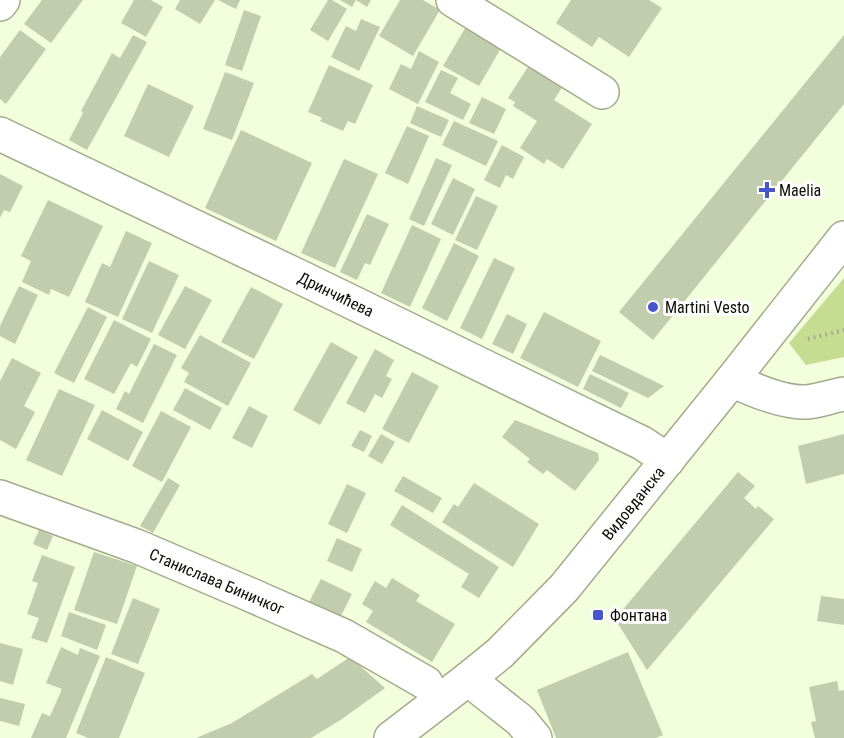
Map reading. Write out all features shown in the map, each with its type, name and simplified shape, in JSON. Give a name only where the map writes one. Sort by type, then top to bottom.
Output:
[{"type":"street","points":[[0,4],[3,0]]},
{"type":"street","points":[[453,0],[602,92]]},
{"type":"street","name":"Дринчићева","points":[[0,134],[642,443],[668,460]]},
{"type":"street","name":"Видовданска","points":[[391,738],[500,653],[564,588],[844,238]]},
{"type":"street","points":[[732,380],[784,399],[805,402],[844,394]]},
{"type":"street","name":"Станислава Биничког","points":[[0,497],[136,546],[244,592],[344,636],[426,682]]},
{"type":"street","points":[[468,679],[521,721],[535,738]]},
{"type":"path","points":[[800,341],[844,330]]},
{"type":"green space","points":[[844,278],[844,357],[806,365],[789,343]]},
{"type":"building","points":[[42,0],[83,0],[51,43],[24,24]]},
{"type":"building","points":[[134,0],[151,0],[163,7],[146,37],[121,23]]},
{"type":"building","points":[[180,0],[215,0],[200,24],[175,9]]},
{"type":"building","points":[[218,0],[240,0],[236,9]]},
{"type":"building","points":[[328,0],[347,9],[328,41],[310,30]]},
{"type":"building","points":[[340,0],[356,0],[352,7]]},
{"type":"building","points":[[356,0],[371,0],[367,7]]},
{"type":"building","points":[[400,0],[423,0],[440,10],[413,56],[379,36]]},
{"type":"building","points":[[571,0],[649,0],[662,8],[629,57],[599,37],[592,47],[556,23]]},
{"type":"building","points":[[244,10],[261,16],[242,71],[225,65]]},
{"type":"building","points":[[361,19],[380,27],[359,71],[331,57],[346,26],[356,31]]},
{"type":"building","points":[[468,23],[504,43],[479,86],[443,66]]},
{"type":"building","points":[[20,30],[46,49],[6,104],[0,99],[0,57]]},
{"type":"building","points":[[133,35],[147,42],[87,150],[69,140],[83,113],[81,111],[112,53],[120,58]]},
{"type":"building","points":[[844,35],[844,104],[653,340],[619,312]]},
{"type":"building","points":[[419,51],[439,62],[418,104],[389,89],[401,64],[411,69]]},
{"type":"building","points":[[533,59],[567,80],[554,100],[592,124],[563,169],[547,159],[544,164],[520,148],[537,121],[513,106],[515,102],[508,98]]},
{"type":"building","points":[[329,65],[373,85],[355,124],[348,121],[343,131],[320,121],[322,118],[308,112]]},
{"type":"building","points":[[441,70],[458,78],[450,93],[471,104],[463,120],[425,102]]},
{"type":"building","points":[[225,72],[254,83],[232,140],[203,129]]},
{"type":"building","points":[[148,84],[194,106],[169,157],[124,136]]},
{"type":"building","points":[[482,97],[506,109],[494,134],[469,123]]},
{"type":"building","points":[[417,106],[449,120],[441,137],[410,123]]},
{"type":"building","points":[[454,121],[498,141],[486,166],[442,145]]},
{"type":"building","points":[[407,126],[429,136],[408,184],[385,173]]},
{"type":"building","points":[[241,130],[312,163],[276,241],[205,208]]},
{"type":"building","points":[[502,145],[524,157],[513,179],[506,175],[500,188],[484,180]]},
{"type":"building","points":[[436,158],[452,165],[424,226],[409,219]]},
{"type":"building","points":[[344,159],[378,174],[335,268],[301,253]]},
{"type":"building","points":[[0,174],[23,186],[10,212],[4,210],[0,218]]},
{"type":"building","points":[[453,178],[475,189],[453,235],[431,224]]},
{"type":"building","points":[[476,196],[498,206],[477,250],[455,240]]},
{"type":"building","points":[[48,200],[103,226],[69,297],[51,289],[49,295],[22,282],[31,261],[21,256]]},
{"type":"building","points":[[367,214],[389,224],[370,265],[365,263],[357,280],[340,272]]},
{"type":"building","points":[[412,225],[441,239],[410,307],[381,293]]},
{"type":"building","points":[[126,231],[152,243],[118,317],[85,302],[102,263],[110,267]]},
{"type":"building","points":[[454,243],[479,256],[447,321],[422,308]]},
{"type":"building","points":[[494,258],[515,268],[482,339],[460,328]]},
{"type":"building","points":[[149,261],[179,275],[152,333],[122,319]]},
{"type":"building","points":[[19,286],[38,295],[15,344],[0,336],[0,326]]},
{"type":"building","points":[[185,286],[212,300],[185,349],[158,335]]},
{"type":"building","points":[[251,287],[283,304],[254,359],[221,342]]},
{"type":"building","points":[[88,307],[107,317],[74,383],[54,373]]},
{"type":"building","points":[[544,312],[601,341],[578,387],[520,358]]},
{"type":"building","points":[[507,314],[527,324],[513,354],[492,344]]},
{"type":"building","points":[[114,320],[151,339],[137,367],[131,363],[114,394],[84,379]]},
{"type":"building","points":[[200,335],[251,363],[228,406],[184,382],[189,373],[181,368]]},
{"type":"building","points":[[331,342],[358,357],[320,425],[293,410]]},
{"type":"building","points":[[154,344],[177,355],[143,423],[116,409],[125,391],[129,394]]},
{"type":"building","points":[[375,349],[394,360],[386,376],[392,379],[382,398],[375,394],[365,413],[346,403]]},
{"type":"building","points":[[600,355],[664,386],[648,398],[592,371]]},
{"type":"building","points":[[12,358],[41,373],[24,406],[35,412],[16,449],[0,440],[0,381]]},
{"type":"building","points":[[412,372],[439,386],[409,443],[382,429]]},
{"type":"building","points":[[590,374],[629,393],[621,408],[583,389]]},
{"type":"building","points":[[185,388],[222,408],[210,430],[173,410]]},
{"type":"building","points":[[59,389],[95,405],[62,476],[26,460]]},
{"type":"building","points":[[249,406],[268,416],[252,448],[232,438]]},
{"type":"building","points":[[102,410],[143,432],[128,461],[87,439]]},
{"type":"building","points":[[161,411],[191,427],[162,482],[132,466]]},
{"type":"building","points":[[515,420],[598,453],[599,460],[575,491],[547,470],[543,474],[527,462],[530,459],[502,437]]},
{"type":"building","points":[[360,430],[372,436],[364,452],[351,446]]},
{"type":"building","points":[[381,434],[395,442],[382,464],[368,456]]},
{"type":"building","points":[[844,434],[844,474],[806,484],[798,446]]},
{"type":"building","points":[[738,472],[755,486],[744,498],[756,509],[758,506],[774,519],[647,670],[615,619]]},
{"type":"building","points":[[403,476],[442,498],[433,513],[394,491]]},
{"type":"building","points":[[168,478],[180,485],[153,533],[140,526]]},
{"type":"building","points":[[474,483],[539,524],[513,567],[442,522],[454,504],[458,507]]},
{"type":"building","points":[[347,484],[366,493],[347,533],[328,524]]},
{"type":"building","points":[[402,505],[499,567],[479,598],[461,587],[469,574],[390,525]]},
{"type":"building","points":[[39,530],[53,536],[47,550],[33,544]]},
{"type":"building","points":[[337,538],[362,549],[352,572],[327,561]]},
{"type":"building","points":[[94,552],[137,566],[117,624],[74,610]]},
{"type":"building","points":[[42,555],[75,567],[47,643],[31,638],[39,618],[27,614],[38,583],[32,581]]},
{"type":"building","points":[[392,578],[420,595],[416,601],[455,624],[432,662],[366,622],[373,611],[362,604],[375,581],[386,588]]},
{"type":"building","points":[[321,579],[352,594],[340,618],[309,602]]},
{"type":"building","points":[[821,596],[844,599],[844,625],[817,621]]},
{"type":"building","points":[[133,598],[160,609],[138,664],[111,654]]},
{"type":"building","points":[[69,612],[106,625],[97,650],[61,636]]},
{"type":"building","points":[[0,643],[23,649],[13,685],[0,681]]},
{"type":"building","points":[[61,647],[78,655],[80,648],[100,656],[66,738],[31,738],[42,713],[50,716],[62,689],[46,683]]},
{"type":"building","points":[[628,652],[663,735],[656,738],[556,738],[537,690]]},
{"type":"building","points":[[106,657],[145,673],[119,738],[88,738],[76,733]]},
{"type":"building","points":[[350,657],[385,688],[311,738],[196,738],[232,723],[312,674],[317,679]]},
{"type":"building","points":[[837,681],[839,691],[844,690],[844,738],[815,738],[811,722],[816,721],[809,687]]},
{"type":"building","points":[[0,698],[25,704],[19,726],[0,721]]},
{"type":"place","name":"Maelia","points":[[767,190]]},
{"type":"place","name":"Martini Vesto","points":[[653,307]]},
{"type":"place","name":"Фонтана","points":[[598,615]]}]
